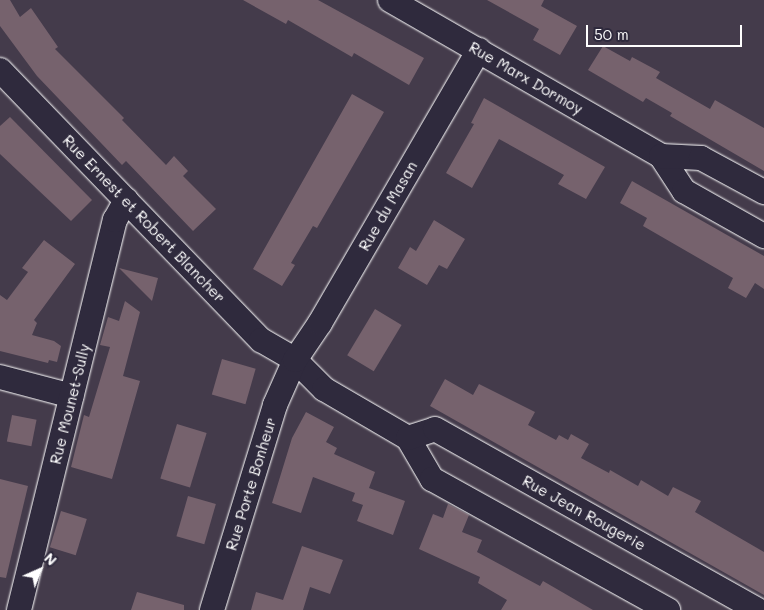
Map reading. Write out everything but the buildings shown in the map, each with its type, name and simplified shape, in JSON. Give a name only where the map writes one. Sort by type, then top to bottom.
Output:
[{"type":"street","name":"Rue Marx Dormoy","points":[[390,0],[661,156],[684,191],[764,236]]},
{"type":"street","name":"Rue du Masan","points":[[295,360],[320,323],[479,50]]},
{"type":"street","name":"Rue Ernest et Robert Blancher","points":[[0,70],[261,340],[295,360]]},
{"type":"street","name":"Rue Marx Dormoy","points":[[661,156],[701,158],[764,192]]},
{"type":"street","name":"Rue Mounet-Sully","points":[[19,610],[115,220],[126,200]]},
{"type":"street","points":[[295,360],[324,389],[408,438],[432,479],[668,610]]},
{"type":"street","name":"Rue Porte Bonheur","points":[[212,610],[275,406],[295,360]]},
{"type":"street","points":[[0,377],[72,396]]},
{"type":"street","name":"Rue Jean Rougerie","points":[[408,438],[435,429],[757,610]]}]
